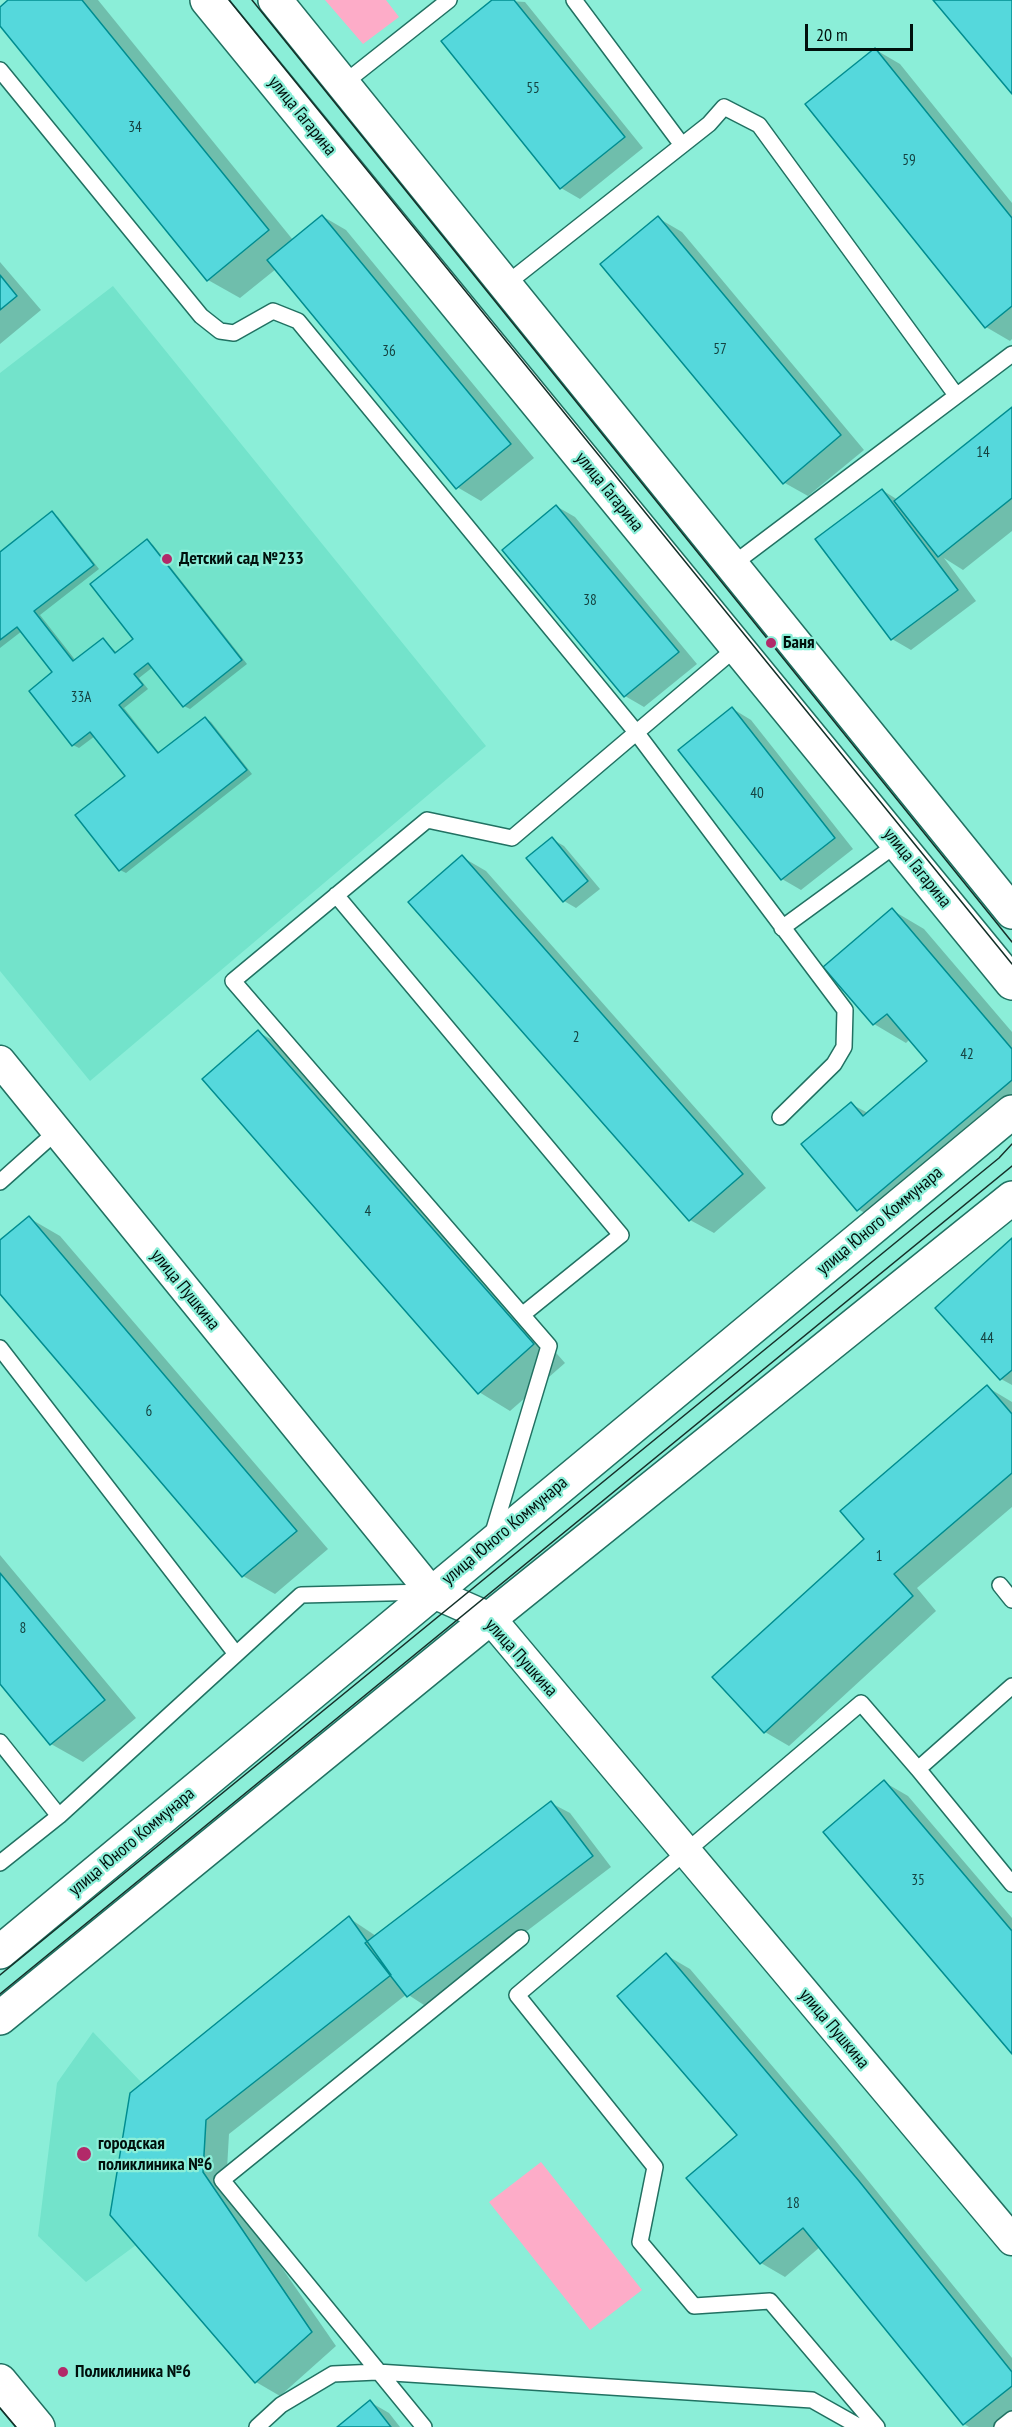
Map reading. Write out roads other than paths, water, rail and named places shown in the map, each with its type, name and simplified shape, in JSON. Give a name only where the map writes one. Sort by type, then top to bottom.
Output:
[{"type":"street","name":"улица Гагарина","points":[[207,0],[1012,983]]},
{"type":"street","points":[[275,0],[1012,912]]},
{"type":"street","name":"улица Пушкина","points":[[0,1062],[431,1592],[490,1618],[1012,2240]]},
{"type":"street","name":"улица Юного Коммунара","points":[[0,1952],[1012,1112]]},
{"type":"street","points":[[0,2018],[490,1618],[1012,1198]]},
{"type":"street","points":[[0,2381],[38,2427]]},
{"type":"lane","points":[[342,84],[449,0]]},
{"type":"lane","points":[[574,0],[682,145]]},
{"type":"lane","points":[[0,70],[201,316],[220,332],[234,333],[273,311],[298,321],[636,732],[845,1010],[844,1047],[834,1064],[780,1117]]},
{"type":"lane","points":[[505,285],[709,124],[724,106],[759,125],[956,395]]},
{"type":"lane","points":[[732,565],[1012,354]]},
{"type":"lane","points":[[490,1543],[549,1346],[233,981],[427,820],[512,838],[736,648]]},
{"type":"lane","points":[[782,928],[897,844]]},
{"type":"lane","points":[[336,895],[621,1235],[522,1315]]},
{"type":"lane","points":[[0,1182],[56,1132]]},
{"type":"lane","points":[[0,1348],[236,1654]]},
{"type":"lane","points":[[1000,1585],[1012,1600]]},
{"type":"lane","points":[[0,1863],[59,1815],[301,1595],[431,1592]]},
{"type":"lane","points":[[918,1769],[1012,1686]]},
{"type":"lane","points":[[877,2427],[770,2301],[694,2306],[678,2288],[640,2242],[655,2167],[517,1995],[861,1703],[1012,1884]]},
{"type":"lane","points":[[0,1742],[59,1815]]},
{"type":"lane","points":[[424,2427],[222,2180],[521,1938]]},
{"type":"lane","points":[[257,2427],[281,2405],[333,2374],[377,2372],[812,2400],[860,2427]]},
{"type":"lane","points":[[1002,2427],[1012,2419]]},
{"type":"tram line","points":[[229,0],[1012,964]]},
{"type":"tram line","points":[[252,0],[1012,942]]},
{"type":"tram line","points":[[0,1975],[999,1158],[1012,1144]]},
{"type":"tram line","points":[[0,1994],[1012,1166]]},
{"type":"tram line","points":[[0,2408],[16,2427]]},
{"type":"place","name":"Детский сад №233","points":[[167,559]]},
{"type":"place","name":"Баня","points":[[771,643]]},
{"type":"place","name":"городская поликлиника №6","points":[[84,2154]]},
{"type":"place","name":"Поликлиника №6","points":[[63,2372]]}]
